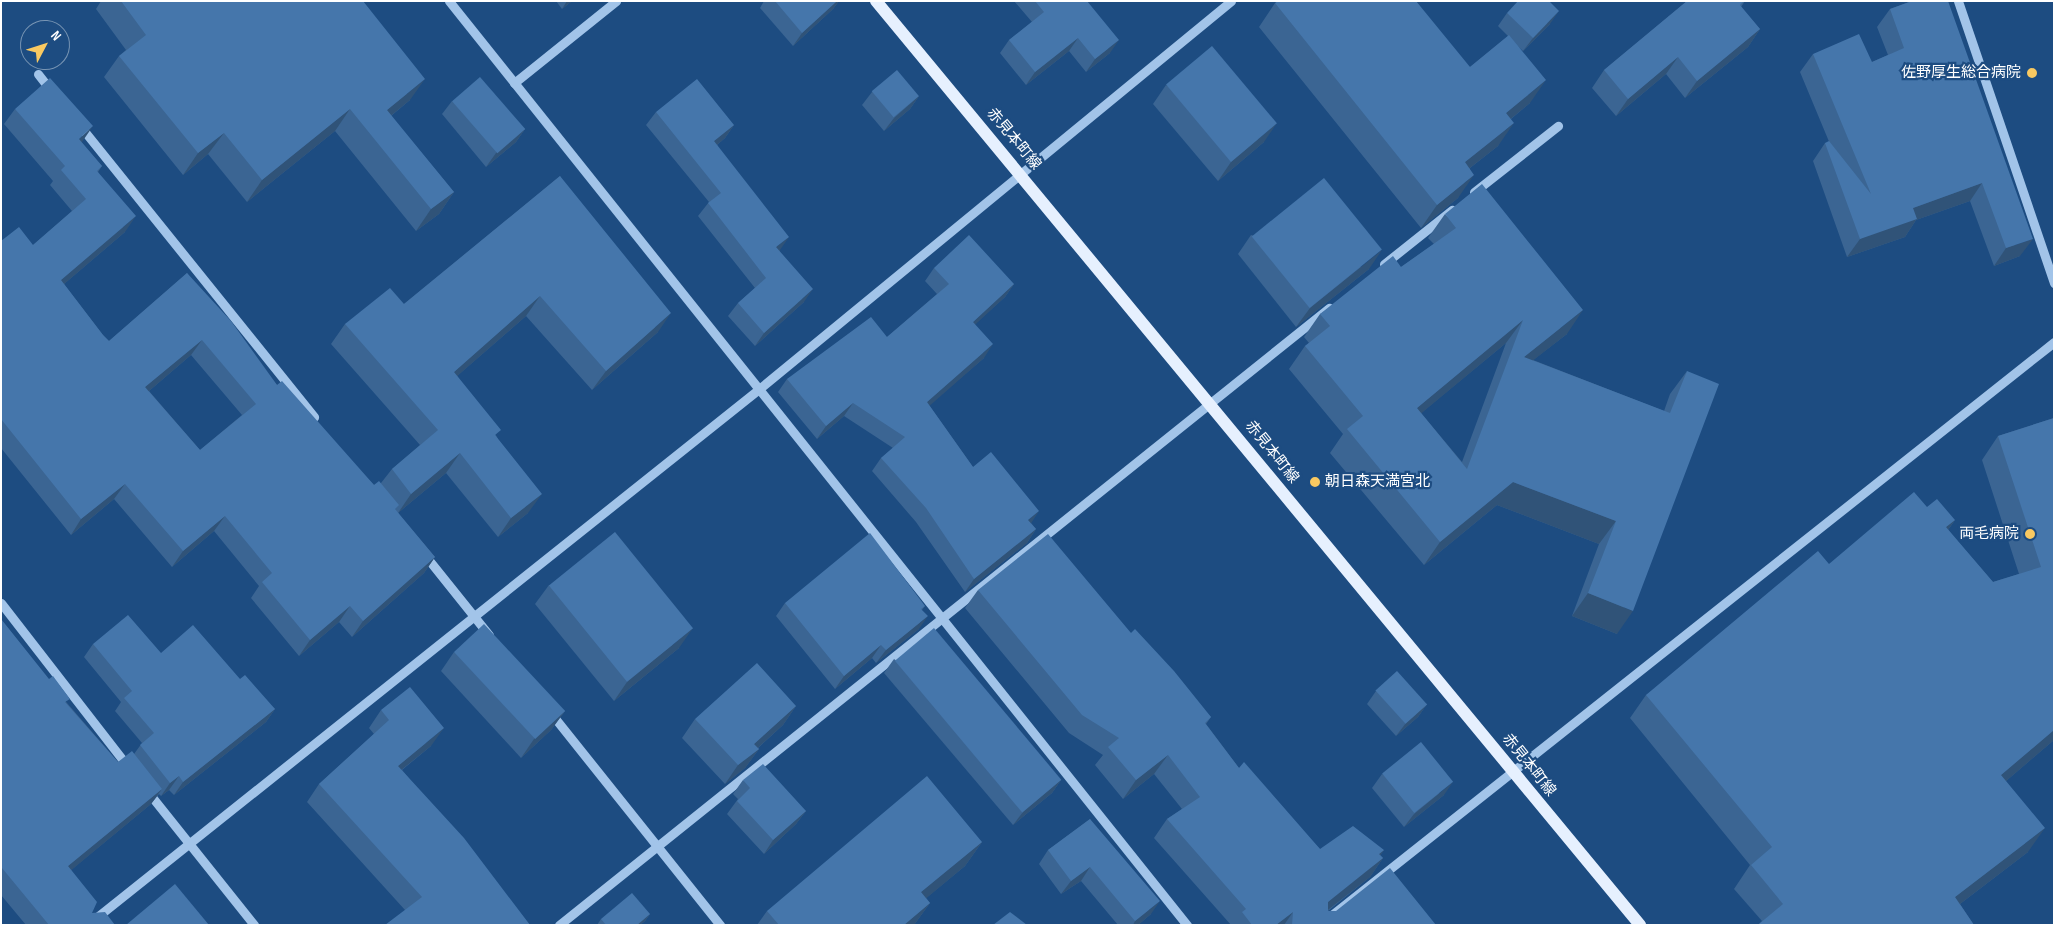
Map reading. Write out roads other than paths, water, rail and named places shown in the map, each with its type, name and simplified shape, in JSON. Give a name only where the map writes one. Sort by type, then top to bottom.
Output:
[{"type":"main road","name":"赤見本町線","points":[[876,1],[1021,172],[1640,925]]},
{"type":"street","points":[[449,1],[1187,925]]},
{"type":"street","points":[[514,83],[616,1]]},
{"type":"street","points":[[87,925],[472,614],[759,389],[1021,172],[1232,1]]},
{"type":"street","points":[[1958,1],[2054,283]]},
{"type":"street","points":[[38,74],[62,104]]},
{"type":"street","points":[[75,120],[323,429]]},
{"type":"street","points":[[1465,199],[1558,126]]},
{"type":"street","points":[[1372,273],[1457,206]]},
{"type":"street","points":[[559,925],[1342,298]]},
{"type":"street","points":[[1319,925],[2054,342]]},
{"type":"street","points":[[416,545],[497,645]]},
{"type":"street","points":[[1,603],[134,774]]},
{"type":"street","points":[[540,699],[720,925]]},
{"type":"street","points":[[140,782],[254,925]]},
{"type":"place","name":"佐野厚生総合病院","points":[[2032,73]]},
{"type":"place","name":"朝日森天満宮北","points":[[1315,482]]},
{"type":"place","name":"両毛病院","points":[[2030,534]]}]
